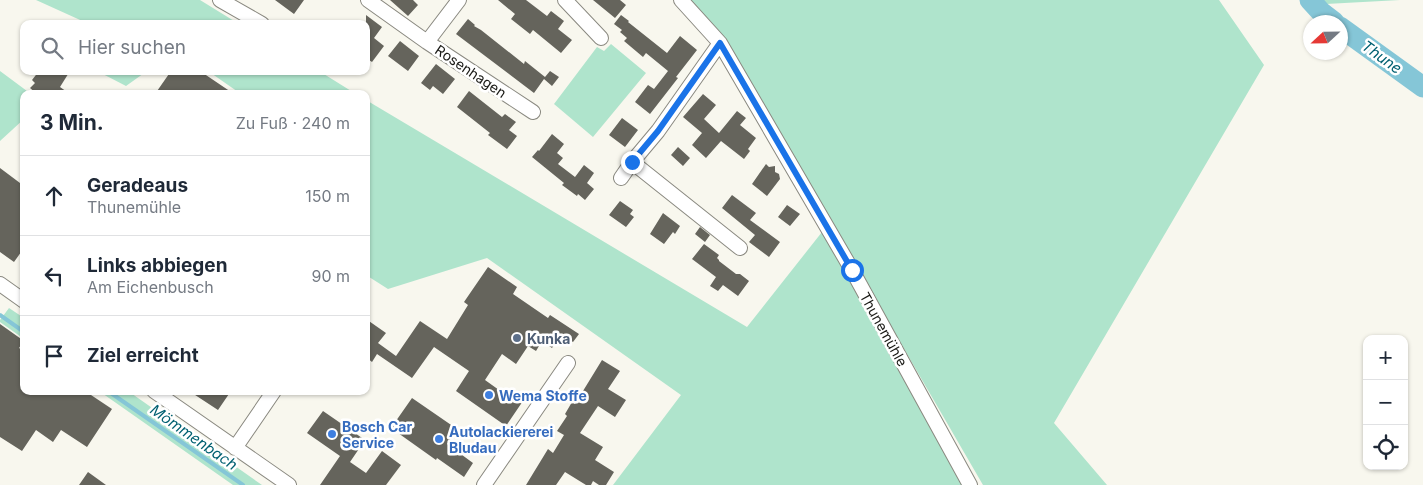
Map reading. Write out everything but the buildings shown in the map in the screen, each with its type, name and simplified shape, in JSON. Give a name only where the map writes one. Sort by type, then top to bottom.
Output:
[{"type":"street","points":[[220,0],[255,20]]},
{"type":"street","points":[[368,0],[427,42]]},
{"type":"street","name":"Rosenhagen","points":[[459,0],[427,42],[533,112]]},
{"type":"street","points":[[566,0],[600,38]]},
{"type":"street","name":"Thunemühle","points":[[681,0],[720,43],[852,270],[970,485]]},
{"type":"street","points":[[621,178],[658,131],[720,43]]},
{"type":"street","points":[[632,162],[740,248]]},
{"type":"street","points":[[0,284],[20,298]]},
{"type":"street","points":[[484,485],[568,363]]},
{"type":"street","points":[[160,395],[289,485]]},
{"type":"street","points":[[235,448],[271,395]]},
{"type":"green space","points":[[36,0],[200,0],[232,20],[80,20]]},
{"type":"green space","points":[[687,0],[1219,0],[1264,65],[1054,423],[1107,485],[983,485],[726,42]]},
{"type":"green space","points":[[1322,0],[1400,0],[1326,4]]},
{"type":"green space","points":[[611,44],[646,73],[593,137],[554,104],[597,47],[604,51]]},
{"type":"green space","points":[[0,71],[26,90],[20,90],[20,123],[0,141]]},
{"type":"green space","points":[[105,75],[141,75],[126,86]]},
{"type":"green space","points":[[214,75],[325,75],[350,90],[235,90]]},
{"type":"green space","points":[[370,102],[747,327],[822,232],[965,485],[613,485],[681,395],[487,258],[388,289],[370,278]]},
{"type":"green space","points":[[9,308],[20,315],[20,336],[0,322]]},
{"type":"green space","points":[[105,395],[134,395],[262,485],[233,485]]},
{"type":"waterway","name":"Thune","points":[[1310,0],[1325,15]]},
{"type":"waterway","name":"Thune","points":[[1348,33],[1423,87]]},
{"type":"waterway","name":"Mömmenbach","points":[[0,315],[20,329]]},
{"type":"waterway","name":"Mömmenbach","points":[[114,395],[243,485]]},
{"type":"place","name":"Kunka","points":[[517,338]]},
{"type":"place","name":"Wema Stoffe","points":[[489,395]]},
{"type":"place","name":"Bosch Car Service","points":[[332,434]]},
{"type":"place","name":"Autolackiererei Bludau","points":[[439,439]]},
{"type":"route","points":[[632,162],[658,131],[720,43],[852,270]]}]
